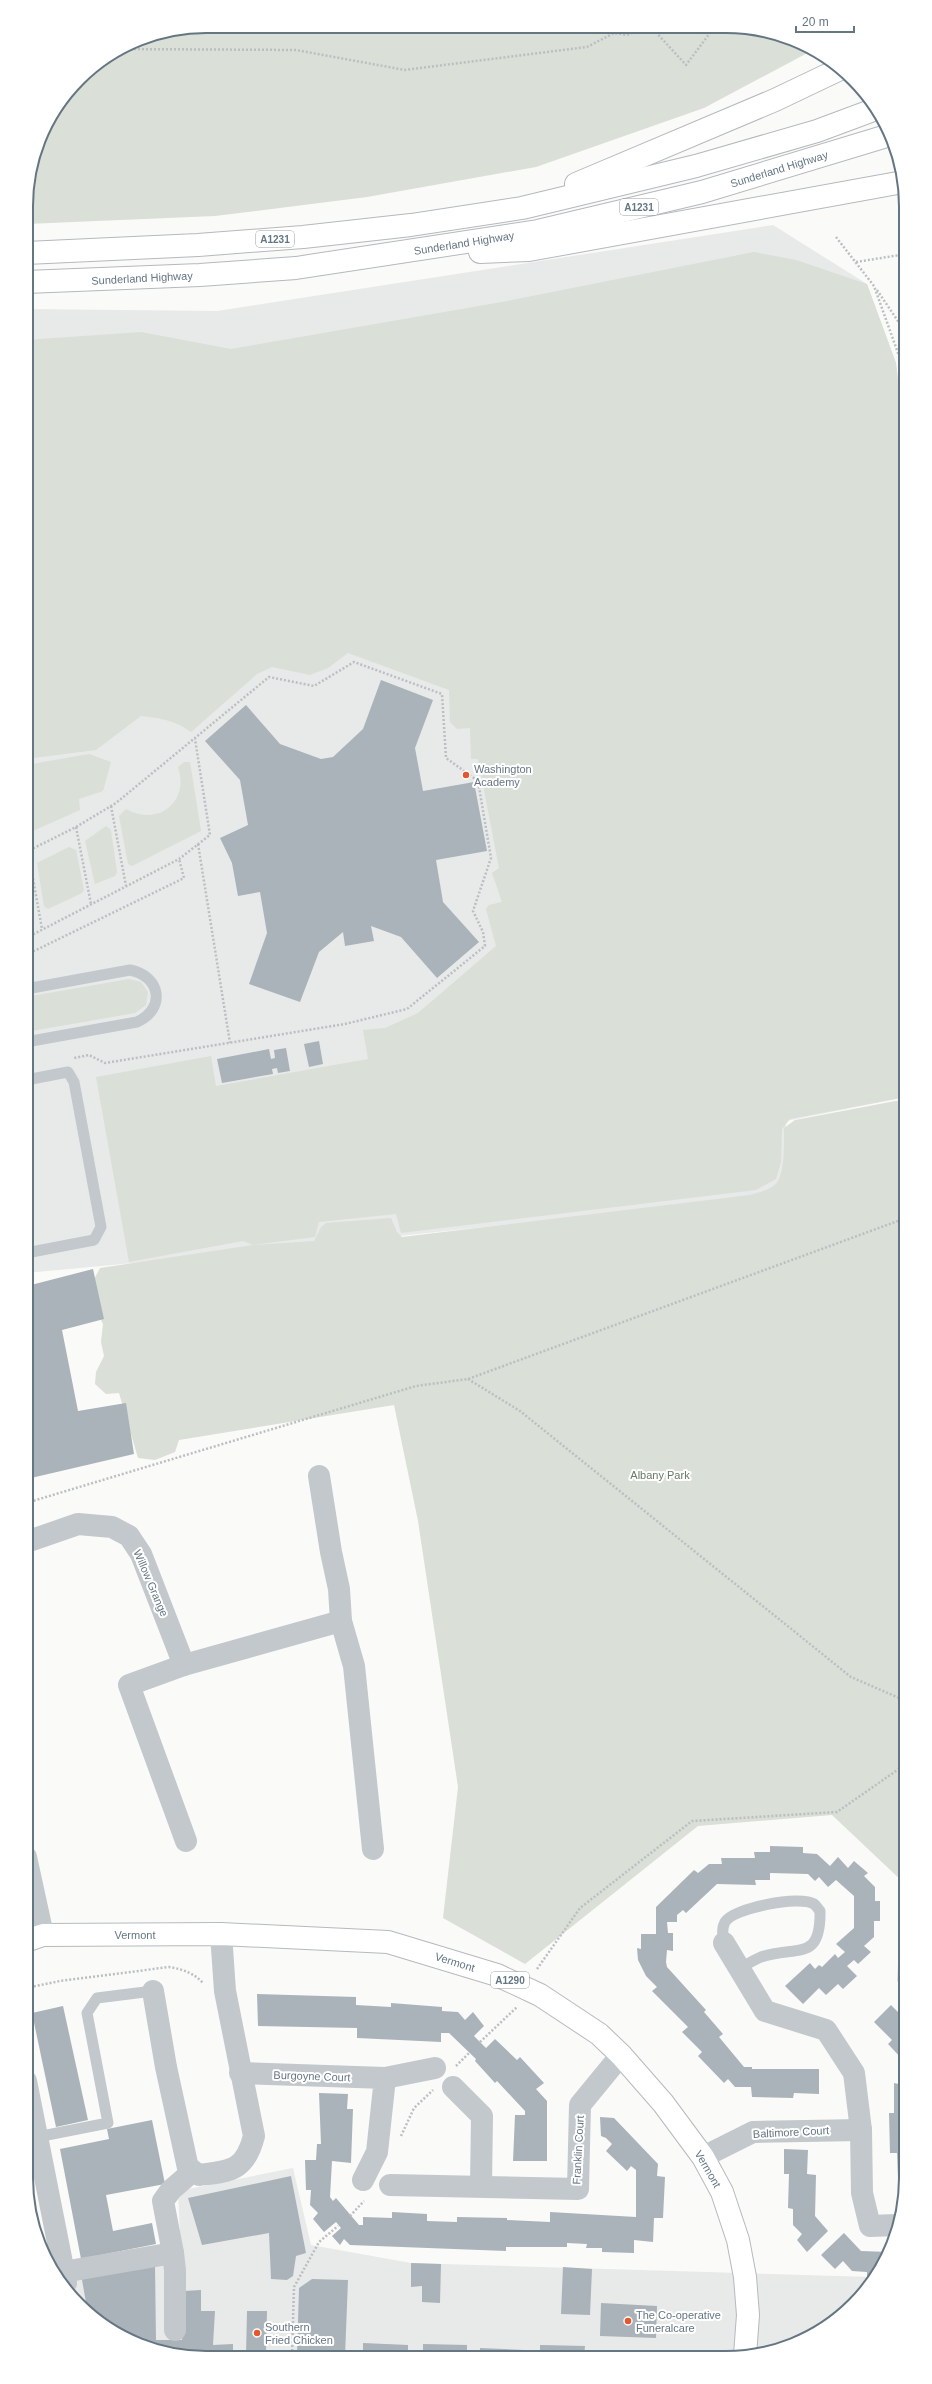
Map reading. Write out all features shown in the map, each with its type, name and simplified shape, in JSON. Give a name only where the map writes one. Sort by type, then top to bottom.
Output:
[{"type":"main road","points":[[522,208],[775,100],[834,72]]},
{"type":"main road","name":"A1231","points":[[33,253],[198,245],[303,237],[411,224],[522,208],[696,166],[817,131],[871,111]]},
{"type":"main road","name":"Sunderland Highway","points":[[33,282],[208,275],[296,268],[382,256],[554,228],[702,192],[884,137]]},
{"type":"main road","points":[[382,256],[530,250],[898,183]]},
{"type":"main road","name":"Vermont","points":[[35,1938],[221,1934],[388,1942],[489,1972],[540,1995],[599,2034],[620,2055],[662,2103],[703,2157],[722,2192],[738,2240],[745,2277],[748,2315],[746,2350]]},
{"type":"street","points":[[319,1476],[331,1552],[339,1589],[341,1621],[354,1666],[373,1849]]},
{"type":"street","name":"Willow Grange","points":[[33,1540],[78,1524],[112,1526],[129,1536],[141,1554],[184,1665]]},
{"type":"street","points":[[186,1841],[129,1685],[184,1665],[341,1621]]},
{"type":"street","points":[[33,1920],[35,1938]]},
{"type":"street","points":[[153,1991],[166,2067],[188,2168],[199,2175],[230,2171],[250,2153],[254,2136],[240,2073],[225,1991],[221,1934]]},
{"type":"street","points":[[724,1943],[765,2011],[826,2030],[854,2073],[861,2130],[862,2193],[870,2226],[892,2225]]},
{"type":"street","name":"Franklin Court","points":[[390,2185],[578,2189],[580,2105],[620,2055]]},
{"type":"street","name":"Burgoyne Court","points":[[240,2073],[385,2078],[444,2078]]},
{"type":"street","points":[[366,2188],[377,2152],[385,2078]]},
{"type":"street","points":[[444,2078],[482,2116],[481,2186]]},
{"type":"street","points":[[33,2117],[59,2267],[173,2253]]},
{"type":"street","name":"Baltimore Court","points":[[703,2157],[753,2132],[861,2130]]},
{"type":"street","points":[[175,2330],[175,2270],[163,2201],[171,2190],[193,2171]]},
{"type":"lane","points":[[33,988],[130,970],[144,974],[150,980],[156,993],[156,1001],[150,1014],[137,1022],[33,1041]]},
{"type":"lane","points":[[33,1079],[68,1072],[74,1082],[101,1227],[94,1240],[33,1252]]},
{"type":"lane","points":[[724,1943],[722,1930],[725,1921],[734,1914],[788,1900],[803,1901],[814,1904],[820,1911],[818,1938],[812,1945],[801,1950],[762,1957],[739,1968]]},
{"type":"lane","points":[[37,2137],[108,2123],[87,2013],[97,1998],[153,1991]]},
{"type":"path","points":[[134,49],[296,50],[405,70],[586,47],[614,33],[627,35],[632,33]]},
{"type":"path","points":[[656,33],[686,65],[710,33]]},
{"type":"path","points":[[836,237],[874,286],[899,323]]},
{"type":"path","points":[[856,262],[899,255]]},
{"type":"path","points":[[874,286],[899,356]]},
{"type":"path","points":[[33,848],[76,827],[111,806],[269,677],[314,686],[354,662],[442,694],[446,758],[478,780],[491,858],[473,911],[483,932],[486,946],[407,1009],[345,1024],[105,1063],[90,1055],[68,1059]]},
{"type":"path","points":[[33,934],[178,859],[210,835],[194,738]]},
{"type":"path","points":[[111,806],[126,886]]},
{"type":"path","points":[[76,827],[92,904]]},
{"type":"path","points":[[198,844],[230,1043]]},
{"type":"path","points":[[33,952],[184,878],[178,859]]},
{"type":"path","points":[[33,882],[42,929]]},
{"type":"path","points":[[33,1501],[416,1386],[468,1379],[899,1221]]},
{"type":"path","points":[[468,1379],[520,1411],[851,1677],[899,1698]]},
{"type":"path","points":[[537,1969],[580,1908],[692,1821],[837,1812],[899,1769]]},
{"type":"path","points":[[480,2042],[518,2005]]},
{"type":"path","points":[[397,2143],[414,2108],[470,2052]]},
{"type":"path","points":[[350,2216],[366,2188]]},
{"type":"path","points":[[292,2351],[294,2287],[319,2242],[338,2226]]},
{"type":"shaded area","name":"Washington Academy","points":[[773,225],[867,284],[896,363],[899,390],[899,1098],[786,1121],[784,1195],[241,1253],[33,1272],[33,309],[217,311]]},
{"type":"shaded area","points":[[293,2168],[311,2245],[411,2263],[868,2277],[856,2292],[840,2308],[822,2322],[792,2338],[760,2348],[748,2350],[184,2350],[161,2345],[140,2338],[110,2322],[92,2308],[76,2292],[57,2266],[75,2266],[181,2257],[178,2191]]},
{"type":"green space","points":[[195,33],[737,33],[771,39],[792,46],[807,53],[704,108],[536,167],[367,197],[215,216],[33,224],[34,184],[39,161],[46,140],[62,110],[76,92],[92,76],[110,62],[140,46],[151,42],[172,36]]},
{"type":"green space","name":"Washington Academy","points":[[754,252],[796,260],[867,284],[896,363],[899,388],[899,1098],[790,1119],[782,1129],[781,1162],[776,1179],[756,1190],[401,1233],[396,1214],[319,1222],[315,1237],[253,1245],[243,1241],[129,1262],[96,1077],[211,1056],[216,1086],[368,1059],[363,1030],[385,1028],[418,1013],[496,946],[486,909],[489,905],[502,902],[492,873],[499,868],[478,759],[471,759],[470,728],[457,729],[450,722],[449,690],[348,653],[328,668],[310,675],[272,667],[257,674],[191,732],[173,722],[141,716],[96,750],[33,758],[33,340],[141,332],[231,349],[502,302]]},
{"type":"green space","points":[[89,754],[111,762],[103,791],[79,799],[80,810],[33,831],[33,764]]},
{"type":"green space","points":[[184,762],[190,762],[201,831],[132,866],[128,864],[119,816],[126,809],[138,814],[149,815],[160,813],[168,808],[175,800],[179,791],[181,780],[178,767]]},
{"type":"green space","points":[[106,826],[111,830],[117,872],[115,876],[95,884],[85,841]]},
{"type":"green space","points":[[69,847],[76,850],[84,890],[82,893],[48,909],[44,906],[37,863]]},
{"type":"green space","points":[[129,979],[141,982],[148,992],[146,1005],[135,1013],[33,1031],[33,996]]},
{"type":"green space","name":"Albany Park","points":[[899,1100],[899,1878],[832,1815],[698,1826],[525,1964],[443,1918],[458,1787],[418,1521],[394,1405],[179,1440],[175,1452],[155,1460],[138,1458],[119,1393],[106,1394],[95,1384],[96,1372],[104,1356],[101,1342],[103,1324],[94,1306],[92,1283],[100,1268],[253,1245],[314,1241],[321,1227],[326,1223],[391,1218],[397,1232],[402,1237],[750,1195],[769,1189],[778,1181],[783,1163],[784,1128],[795,1120]]},
{"type":"green space","name":"Albany Park","points":[[899,1948],[899,1983],[897,1981]]},
{"type":"building","points":[[381,680],[433,700],[415,748],[423,791],[474,782],[487,851],[436,860],[443,902],[479,942],[437,978],[401,937],[371,926],[374,941],[345,946],[343,932],[319,952],[300,1002],[249,984],[267,933],[260,892],[238,896],[232,863],[220,838],[248,825],[240,780],[205,741],[246,705],[280,744],[321,759],[333,757],[363,729]]},
{"type":"building","points":[[319,1041],[323,1064],[309,1067],[304,1044]]},
{"type":"building","points":[[286,1048],[290,1071],[278,1073],[277,1068],[272,1069],[273,1074],[222,1083],[217,1059],[269,1049],[271,1059],[275,1058],[274,1050]]},
{"type":"building","points":[[93,1269],[104,1319],[62,1330],[78,1411],[126,1403],[134,1454],[33,1478],[33,1284]]},
{"type":"building","points":[[770,1846],[803,1847],[803,1853],[817,1854],[830,1866],[838,1857],[848,1868],[854,1861],[868,1873],[864,1876],[875,1887],[875,1901],[880,1901],[880,1921],[874,1921],[874,1937],[864,1946],[871,1952],[858,1964],[854,1960],[847,1966],[857,1976],[843,1989],[838,1984],[826,1995],[819,1988],[803,2004],[785,1986],[810,1963],[815,1969],[819,1965],[822,1967],[835,1954],[838,1958],[845,1952],[836,1944],[854,1928],[854,1896],[836,1880],[828,1887],[819,1877],[815,1881],[808,1874],[770,1873],[770,1880],[755,1880],[756,1885],[717,1884],[686,1913],[683,1910],[677,1915],[677,1922],[667,1922],[668,1933],[673,1933],[673,1951],[667,1950],[666,1962],[667,1967],[706,2010],[704,2012],[723,2034],[719,2037],[744,2067],[752,2067],[752,2069],[819,2069],[819,2094],[794,2093],[793,2098],[752,2097],[751,2087],[735,2087],[728,2079],[724,2083],[698,2056],[702,2052],[682,2032],[688,2027],[652,1991],[657,1987],[646,1976],[638,1960],[637,1948],[641,1949],[641,1934],[656,1934],[656,1907],[694,1870],[698,1873],[709,1864],[722,1864],[721,1858],[755,1858],[754,1852],[770,1852]]},
{"type":"building","points":[[257,1994],[356,1997],[356,2005],[391,2007],[391,2003],[442,2007],[442,2011],[458,2012],[465,2020],[473,2012],[484,2026],[474,2036],[486,2048],[495,2039],[517,2060],[520,2057],[544,2083],[536,2089],[547,2101],[547,2161],[513,2161],[515,2115],[525,2115],[525,2111],[497,2081],[495,2083],[475,2061],[476,2059],[449,2033],[441,2033],[441,2042],[357,2038],[357,2028],[258,2026]]},
{"type":"building","points":[[891,2005],[899,2013],[899,2056],[888,2044],[892,2040],[874,2022]]},
{"type":"building","points":[[63,2006],[88,2120],[56,2127],[33,2013]]},
{"type":"building","points":[[894,2083],[899,2084],[899,2179],[897,2153],[890,2153],[889,2113],[894,2113]]},
{"type":"building","points":[[319,2093],[348,2094],[347,2109],[353,2109],[351,2163],[332,2161],[330,2197],[333,2201],[336,2198],[359,2225],[363,2225],[363,2217],[392,2218],[392,2212],[427,2214],[427,2221],[457,2222],[457,2217],[507,2218],[507,2220],[550,2222],[550,2212],[636,2217],[636,2170],[631,2166],[627,2171],[606,2151],[612,2144],[606,2138],[601,2136],[600,2117],[614,2118],[658,2164],[657,2176],[665,2177],[663,2218],[654,2218],[653,2242],[634,2240],[634,2253],[602,2252],[602,2248],[586,2248],[587,2244],[567,2243],[567,2247],[506,2247],[506,2251],[350,2245],[344,2239],[340,2245],[332,2236],[341,2228],[336,2222],[324,2232],[313,2219],[318,2213],[310,2205],[311,2190],[306,2190],[305,2160],[316,2160],[317,2144],[321,2144]]},
{"type":"building","points":[[152,2120],[165,2184],[106,2195],[113,2231],[152,2223],[156,2244],[81,2259],[60,2149],[109,2139],[107,2129]]},
{"type":"building","points":[[784,2149],[808,2150],[807,2174],[816,2175],[815,2216],[828,2231],[807,2252],[797,2240],[802,2234],[793,2225],[793,2209],[788,2208],[789,2174],[784,2174]]},
{"type":"building","points":[[291,2176],[306,2253],[296,2256],[293,2276],[287,2280],[271,2279],[269,2233],[202,2245],[188,2198]]},
{"type":"building","points":[[844,2233],[861,2251],[882,2252],[868,2277],[867,2272],[852,2271],[843,2261],[835,2269],[821,2255]]},
{"type":"building","points":[[411,2263],[441,2264],[440,2303],[422,2302],[422,2286],[411,2287]]},
{"type":"building","points":[[155,2266],[156,2340],[182,2340],[184,2291],[201,2290],[201,2311],[215,2311],[213,2345],[233,2344],[233,2351],[195,2351],[172,2348],[140,2338],[120,2328],[110,2322],[86,2302],[81,2274]]},
{"type":"building","points":[[563,2267],[592,2269],[590,2315],[561,2314]]},
{"type":"building","points":[[312,2279],[348,2280],[345,2351],[297,2351],[299,2288]]},
{"type":"building","name":"The Co-operative Funeralcare","points":[[601,2303],[657,2306],[656,2338],[600,2336]]},
{"type":"building","name":"Southern Fried Chicken","points":[[247,2311],[267,2311],[266,2351],[246,2351]]},
{"type":"building","points":[[363,2343],[408,2345],[408,2351],[363,2351]]},
{"type":"building","points":[[423,2344],[467,2345],[467,2351],[423,2351]]},
{"type":"building","points":[[540,2345],[585,2346],[585,2351],[540,2351]]},
{"type":"building","points":[[480,2348],[525,2350],[525,2351],[480,2351]]},
{"type":"place","name":"Washington Academy","points":[[466,775]]},
{"type":"place","name":"The Co-operative Funeralcare","points":[[628,2321]]},
{"type":"place","name":"Southern Fried Chicken","points":[[257,2333]]}]
